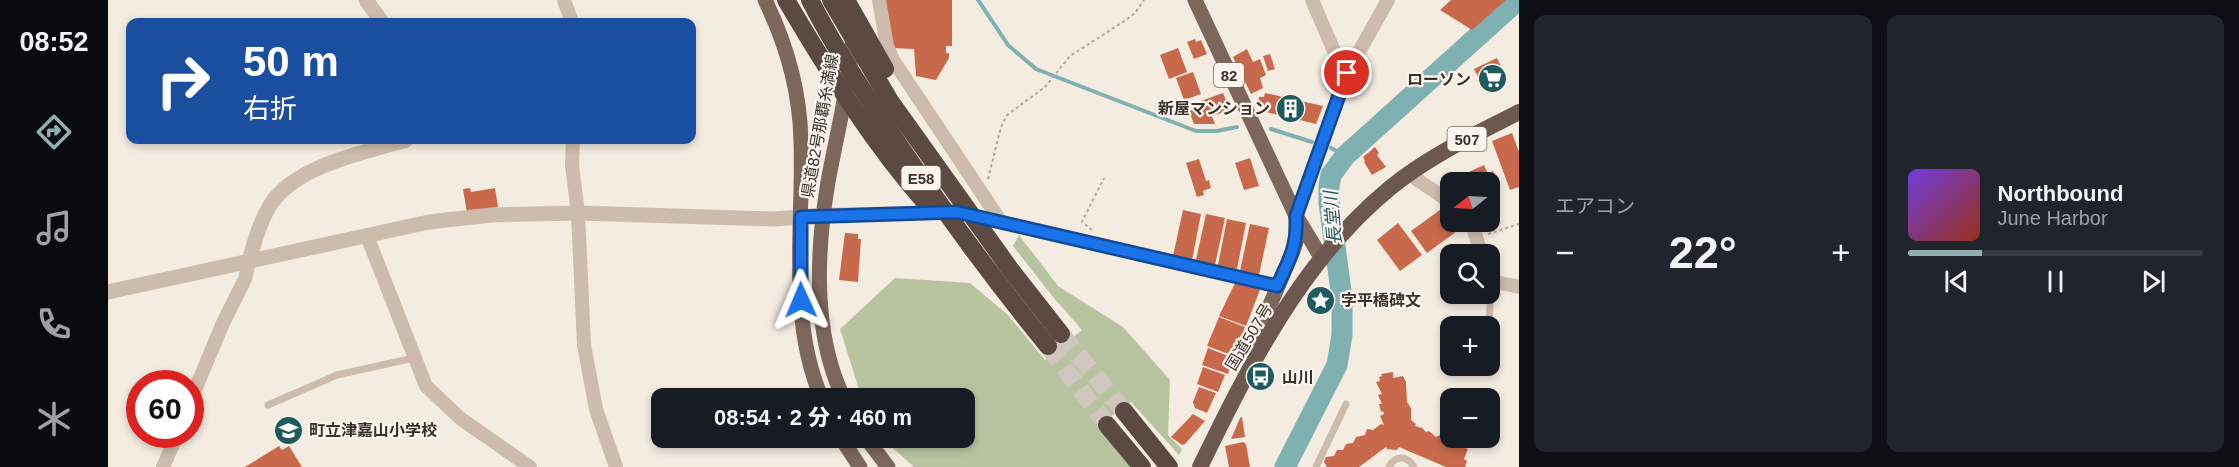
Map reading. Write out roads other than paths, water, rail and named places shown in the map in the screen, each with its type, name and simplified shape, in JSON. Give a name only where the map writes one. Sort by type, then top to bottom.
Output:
[{"type":"highway","points":[[786,0],[860,119],[898,171],[997,283]]},
{"type":"highway","name":"E58","points":[[810,0],[874,108],[933,195],[997,283],[1055,340],[1010,269],[890,100],[831,0]]},
{"type":"highway","points":[[846,0],[882,65],[1010,269]]},
{"type":"highway","name":"国道507号","points":[[1200,467],[1257,355],[1322,256],[1353,220],[1409,174],[1438,154],[1519,112]]},
{"type":"highway","points":[[1124,411],[1169,467]]},
{"type":"highway","points":[[1107,425],[1142,467]]},
{"type":"main road","name":"県道82号那覇糸満線","points":[[765,0],[780,35],[797,101],[801,140],[801,300],[812,374],[818,388]]},
{"type":"main road","name":"県道82号那覇糸満線","points":[[840,388],[831,365],[821,309],[819,278],[823,215],[851,61],[854,0]]},
{"type":"main road","name":"82","points":[[1195,0],[1296,216],[1322,256]]},
{"type":"main road","points":[[1257,355],[1264,319],[1296,242],[1296,216]]},
{"type":"main road","points":[[848,448],[860,467]]},
{"type":"main road","points":[[874,448],[888,467]]},
{"type":"street","points":[[366,0],[379,18]]},
{"type":"street","points":[[564,0],[571,18]]},
{"type":"street","points":[[879,0],[884,35],[893,60],[1001,222]]},
{"type":"street","points":[[1312,0],[1337,58],[1347,73]]},
{"type":"street","points":[[1296,216],[1347,73],[1388,0]]},
{"type":"street","points":[[203,370],[245,279],[261,225],[277,195],[312,170],[393,144]]},
{"type":"street","points":[[573,144],[572,165],[578,213],[584,345],[596,409],[616,467]]},
{"type":"street","points":[[1409,174],[1440,196]]},
{"type":"street","points":[[108,292],[429,222],[491,215],[578,213],[775,219],[823,215],[957,212],[1277,286]]},
{"type":"street","points":[[367,236],[426,386],[454,413],[530,467]]},
{"type":"street","points":[[1500,282],[1519,287]]},
{"type":"street","points":[[163,467],[171,448]]},
{"type":"lane","points":[[268,405],[337,375],[414,358]]},
{"type":"lane","points":[[1316,467],[1346,404]]},
{"type":"lane","points":[[1389,467],[1393,460],[1401,458],[1421,467]]},
{"type":"waterway","points":[[978,0],[1008,45],[1036,69],[1196,131],[1217,131],[1237,127]]},
{"type":"waterway","name":"長堂川","points":[[1285,467],[1337,365],[1342,335],[1342,298],[1329,203],[1331,175],[1345,156],[1518,0]]},
{"type":"waterway","points":[[1271,129],[1312,142]]},
{"type":"waterway","points":[[1331,148],[1345,156]]},
{"type":"tunnel","points":[[1061,334],[1124,411]]},
{"type":"tunnel","points":[[1048,346],[1107,425]]},
{"type":"place","name":"ローソン","points":[[1492,79]]},
{"type":"place","name":"新屋マンション","points":[[1291,108]]},
{"type":"place","name":"字平橋碑文","points":[[1320,300]]},
{"type":"place","name":"山川","points":[[1261,377]]},
{"type":"place","name":"町立津嘉山小学校","points":[[288,430]]}]
